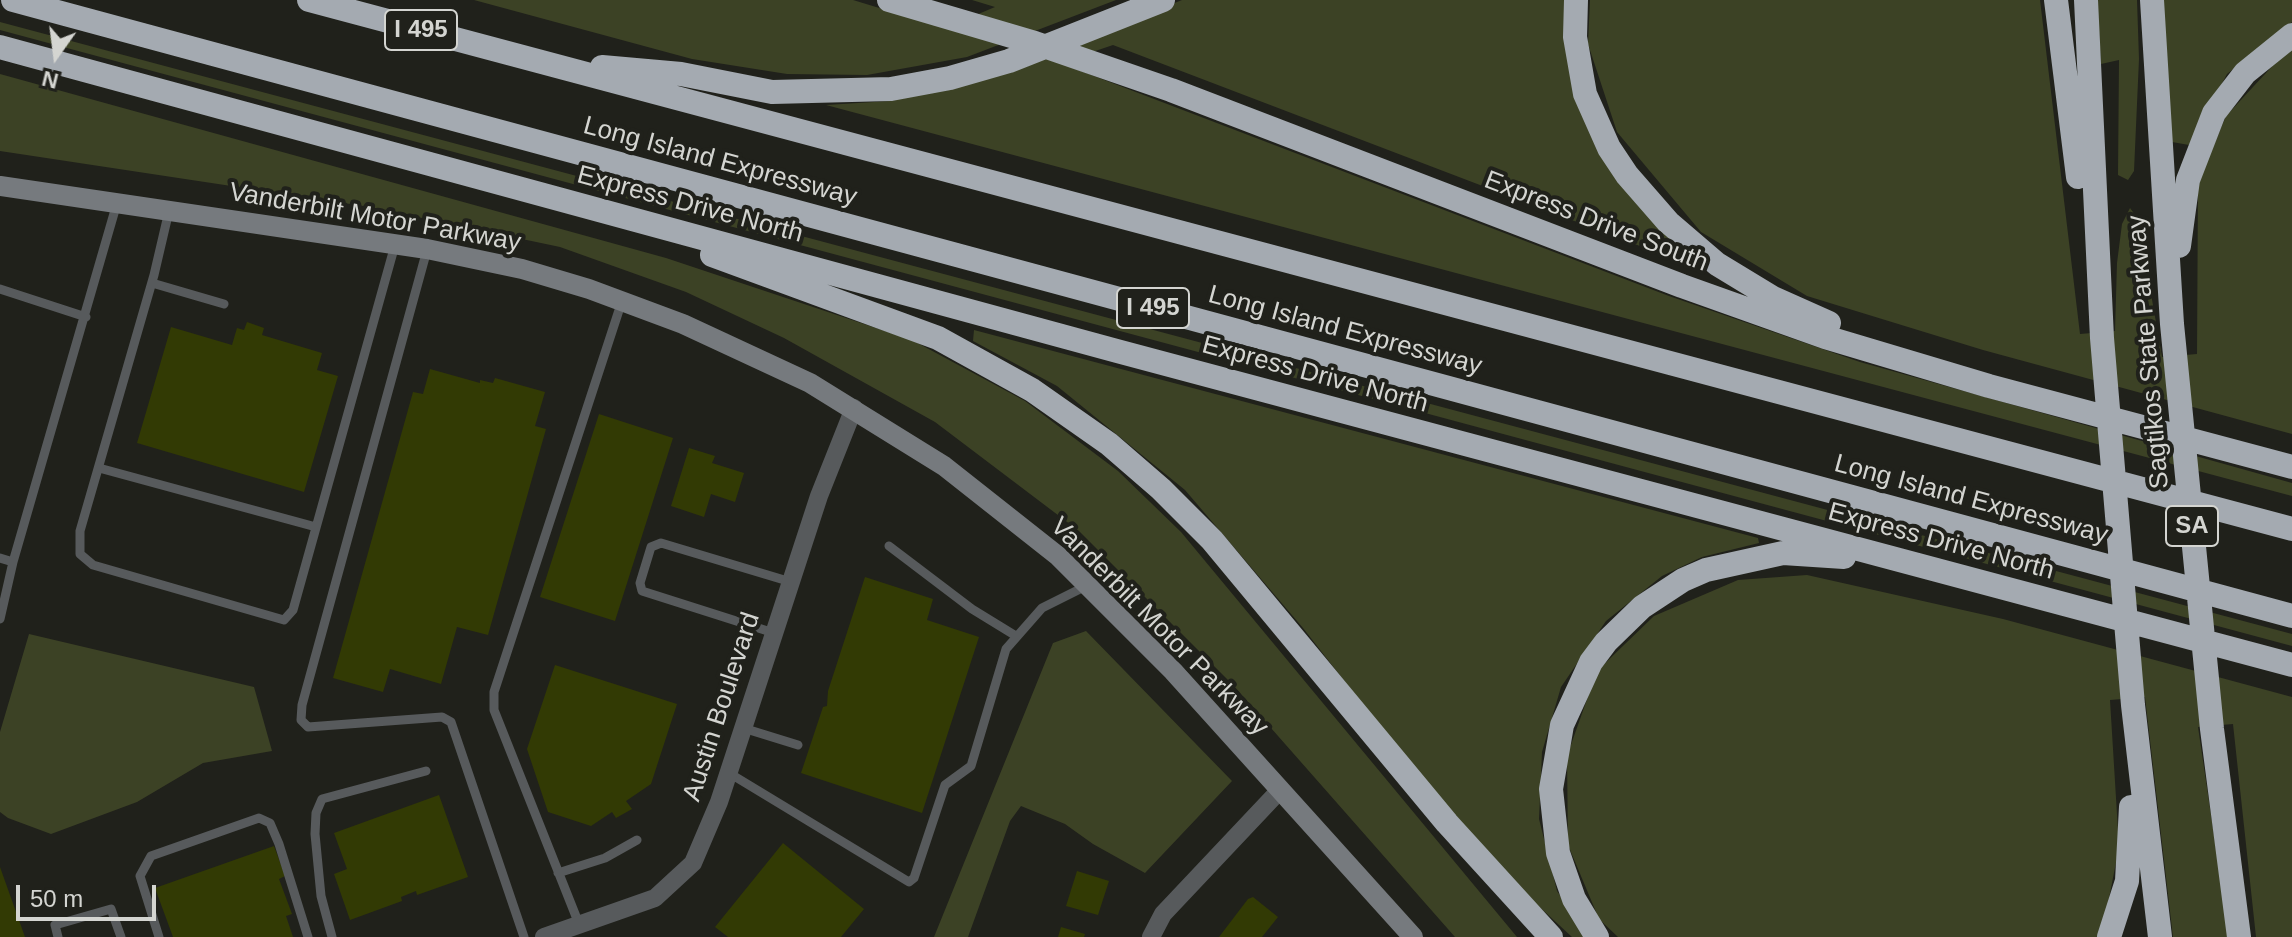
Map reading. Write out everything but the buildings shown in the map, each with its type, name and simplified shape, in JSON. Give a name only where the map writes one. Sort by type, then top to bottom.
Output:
[{"type":"highway","name":"Long Island Expressway","points":[[13,0],[2292,616]]},
{"type":"highway","name":"Long Island Expressway","points":[[309,0],[2292,529]]},
{"type":"highway","name":"Express Drive South","points":[[889,0],[1118,71],[1727,303],[1922,367],[2290,466]]},
{"type":"highway","points":[[533,60],[681,74],[772,92],[861,92],[950,78],[1009,61],[1163,0]]},
{"type":"highway","points":[[1576,0],[1578,66],[1596,122],[1627,175],[1668,222],[1745,283],[1922,367]]},
{"type":"highway","points":[[2056,0],[2079,195],[2102,338]]},
{"type":"highway","name":"Sagtikos State Parkway","points":[[2086,0],[2102,338],[2133,705],[2160,937]]},
{"type":"highway","name":"Sagtikos State Parkway","points":[[2152,0],[2172,324],[2212,729],[2239,937]]},
{"type":"highway","points":[[2172,324],[2183,202],[2203,134],[2245,73],[2292,35]]},
{"type":"highway","name":"Express Drive North","points":[[0,47],[2292,665]]},
{"type":"highway","points":[[510,184],[902,323],[1003,372],[1072,416],[1135,466],[1212,540],[1540,937]]},
{"type":"highway","points":[[1597,937],[1574,899],[1558,853],[1551,789],[1557,745],[1568,706],[1606,642],[1661,593],[1683,580],[1730,563],[1783,553],[1914,564]]},
{"type":"highway","points":[[2109,937],[2122,903],[2130,857],[2133,705]]},
{"type":"highway","points":[[1492,876],[1551,937]]},
{"type":"main road","name":"Vanderbilt Motor Parkway","points":[[0,186],[427,249],[522,269],[622,301],[745,351],[854,408],[977,490],[1088,585],[1173,671],[1413,937]]},
{"type":"street","name":"Austin Boulevard","points":[[548,936],[576,930],[655,898],[693,863],[729,773],[791,582],[840,439],[854,408]]},
{"type":"street","points":[[1151,937],[1163,914],[1280,790]]},
{"type":"lane","points":[[0,619],[13,562],[117,203]]},
{"type":"lane","points":[[169,211],[152,283],[80,531],[80,554],[93,565],[284,620],[293,610],[395,244]]},
{"type":"lane","points":[[427,249],[302,705],[301,720],[308,727],[442,717],[451,722],[524,937]]},
{"type":"lane","points":[[152,283],[224,304]]},
{"type":"lane","points":[[0,289],[86,317]]},
{"type":"lane","points":[[576,930],[558,873],[494,710],[494,692],[622,301]]},
{"type":"lane","points":[[99,468],[316,527]]},
{"type":"lane","points":[[774,633],[642,591],[640,583],[651,547],[661,543],[791,582]]},
{"type":"lane","points":[[889,546],[972,609],[1016,636]]},
{"type":"lane","points":[[0,558],[13,562]]},
{"type":"lane","points":[[729,773],[909,882],[914,878],[945,785],[971,766],[1006,649],[1042,608],[1088,585]]},
{"type":"lane","points":[[743,728],[798,745]]},
{"type":"lane","points":[[332,937],[321,896],[315,834],[316,813],[322,799],[426,771]]},
{"type":"lane","points":[[159,937],[140,876],[151,856],[259,818],[270,823],[279,844],[308,937]]},
{"type":"lane","points":[[558,873],[605,858],[637,840]]},
{"type":"lane","points":[[58,937],[55,925],[111,909],[121,937]]},
{"type":"green space","points":[[474,0],[853,0],[945,28],[995,7],[972,0],[1116,0],[967,57],[867,75],[787,74],[692,59]]},
{"type":"green space","points":[[1182,0],[1567,0],[1578,101],[1698,264],[1687,264],[1113,45],[1060,63],[1669,296],[1860,362],[2292,483],[2292,496],[826,105],[890,101],[1032,60]]},
{"type":"green space","points":[[1590,0],[2040,0],[2080,334],[2115,331],[2117,263],[2122,224],[2130,208],[2138,219],[2162,357],[2197,354],[2198,183],[2226,116],[2292,45],[2292,434],[1983,350],[1807,296],[1701,232],[1617,132],[1588,44]]},
{"type":"green space","points":[[2097,0],[2137,0],[2139,59],[2134,171],[2128,180],[2118,175],[2119,60],[2101,64]]},
{"type":"green space","points":[[2163,0],[2292,0],[2292,22],[2227,74],[2189,145],[2172,142]]},
{"type":"green space","points":[[0,22],[2292,634],[2292,646],[0,30]]},
{"type":"green space","points":[[0,74],[666,258],[912,340],[1025,401],[1118,471],[1181,532],[1517,937],[1455,937],[1234,686],[1079,531],[935,422],[784,338],[686,292],[560,247],[370,207],[0,151]]},
{"type":"green space","points":[[974,330],[1758,538],[1759,543],[1702,557],[1662,576],[1606,621],[1561,687],[1542,752],[1539,819],[1557,891],[1589,937],[1572,937],[1519,888],[1396,747],[1303,628],[1185,490],[1057,386],[973,341]]},
{"type":"green space","points":[[1807,575],[2003,619],[2292,697],[2292,937],[2256,937],[2233,724],[2198,727],[2229,937],[2173,937],[2145,697],[2110,700],[2119,847],[2103,929],[2097,937],[1618,937],[1599,919],[1568,845],[1567,756],[1597,671],[1654,616],[1738,580]]},
{"type":"green space","points":[[1086,631],[1232,781],[1145,873],[1093,844],[1065,824],[1021,806],[1010,821],[968,937],[934,937],[1053,643]]},
{"type":"green space","points":[[29,634],[254,687],[272,751],[203,763],[137,802],[51,834],[8,818],[0,812],[0,732]]}]
